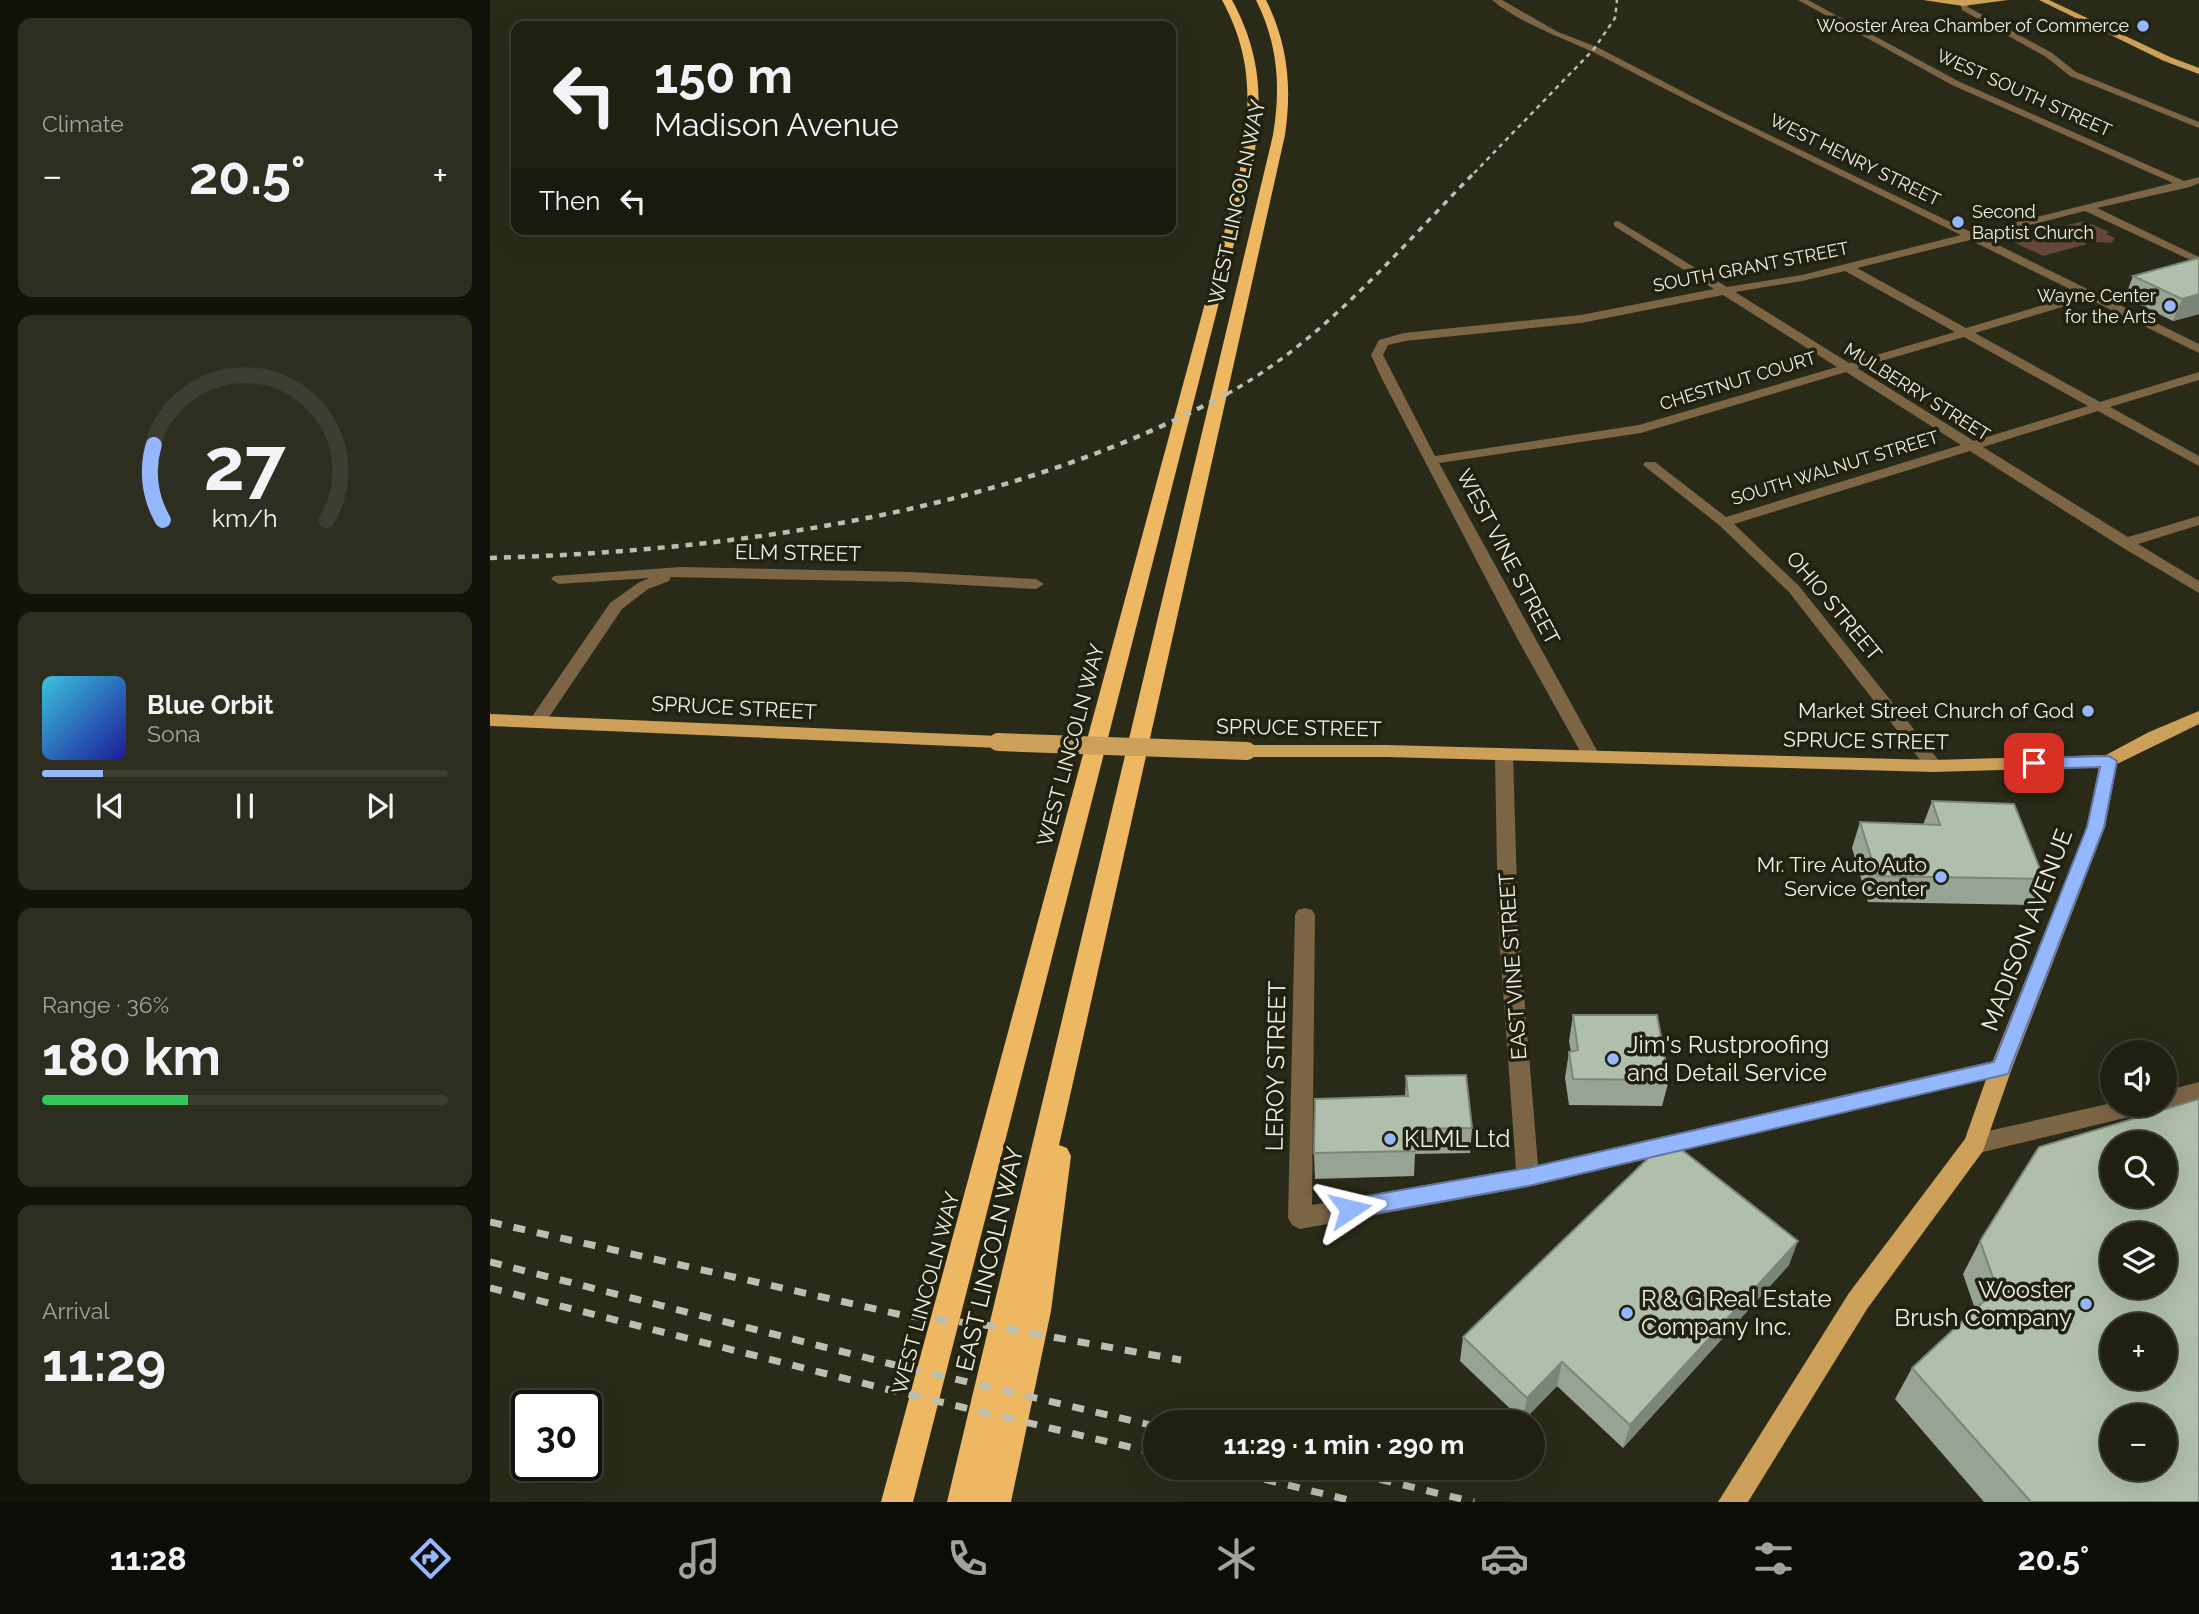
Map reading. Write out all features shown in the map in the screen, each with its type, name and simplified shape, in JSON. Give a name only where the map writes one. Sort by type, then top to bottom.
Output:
[{"type":"highway","name":"WEST LINCOLN WAY","points":[[897,1502],[1241,194],[1256,112],[1254,69],[1246,37],[1227,0]]},
{"type":"highway","name":"WEST LINCOLN WAY","points":[[1074,1030],[1279,135],[1285,95],[1283,65],[1278,39],[1261,0]]},
{"type":"highway","points":[[1228,30],[1244,69],[1252,134]]},
{"type":"highway","points":[[995,1502],[1036,1311],[1074,1030]]},
{"type":"highway","name":"EAST LINCOLN WAY","points":[[963,1502],[1074,1030]]},
{"type":"main road","points":[[1927,0],[1963,4],[2004,0]]},
{"type":"main road","points":[[2043,0],[2167,59],[2199,71]]},
{"type":"main road","points":[[2109,761],[2155,736],[2199,717]]},
{"type":"main road","name":"SPRUCE STREET","points":[[490,720],[998,743],[1247,751],[1504,754],[1934,766],[2109,761]]},
{"type":"main road","name":"MADISON AVENUE","points":[[1732,1502],[1858,1301],[1975,1144],[2001,1068],[2096,827],[2109,761]]},
{"type":"street","name":"WEST HENRY STREET","points":[[1496,0],[1555,34],[1594,49],[1715,113],[1804,153],[2087,296],[2199,349]]},
{"type":"street","name":"WEST SOUTH STREET","points":[[1802,0],[1955,83],[2199,191]]},
{"type":"street","points":[[1963,4],[1965,8],[2049,55],[2073,74],[2199,125]]},
{"type":"street","name":"SOUTH GRANT STREET","points":[[1387,377],[1377,355],[1383,343],[1404,337],[1581,319],[1725,290],[1802,278],[2199,180]]},
{"type":"street","points":[[2085,207],[2199,261]]},
{"type":"street","name":"MULBERRY STREET","points":[[1618,224],[2199,588]]},
{"type":"street","points":[[1847,267],[2199,462]]},
{"type":"street","points":[[2186,274],[2199,270]]},
{"type":"street","name":"CHESTNUT COURT","points":[[1433,460],[1640,429],[2087,296]]},
{"type":"street","name":"SOUTH WALNUT STREET","points":[[1724,522],[2199,376]]},
{"type":"street","name":"WEST VINE STREET","points":[[1387,377],[1525,638],[1591,756]]},
{"type":"street","name":"OHIO STREET","points":[[1650,465],[1724,522],[1794,589],[1934,766]]},
{"type":"street","points":[[2126,544],[2199,520]]},
{"type":"street","points":[[537,722],[616,606],[643,586],[681,572]]},
{"type":"street","name":"ELM STREET","points":[[559,579],[681,572],[910,577],[1037,584]]},
{"type":"street","name":"EAST VINE STREET","points":[[1504,754],[1508,921],[1528,1177]]},
{"type":"street","name":"LEROY STREET","points":[[1306,915],[1300,1218],[1528,1177]]},
{"type":"street","points":[[1528,1177],[2001,1068]]},
{"type":"street","points":[[2177,1097],[2199,1091]]},
{"type":"street","points":[[1975,1144],[2100,1115]]},
{"type":"shaded area","points":[[2085,221],[2109,232],[2106,234],[2115,238],[2111,243],[2096,242],[2063,226]]},
{"type":"shaded area","points":[[2057,230],[2087,244],[2043,256],[2013,242]]},
{"type":"building","points":[[2199,258],[2199,294],[2182,299],[2133,276]]},
{"type":"building","points":[[1932,801],[2014,804],[2044,879],[1877,876],[1860,822],[1940,825]]},
{"type":"building","points":[[1573,1015],[1657,1015],[1669,1080],[1573,1079],[1569,1052],[1578,1050]]},
{"type":"building","points":[[1466,1075],[1472,1128],[1414,1129],[1415,1151],[1314,1153],[1315,1099],[1408,1096],[1406,1076]]},
{"type":"building","name":"Wooster Brush Company","points":[[2199,1099],[2199,1502],[2031,1502],[1912,1368],[1997,1289],[1980,1241],[2039,1147],[2139,1117],[2177,1117],[2177,1106]]},
{"type":"building","name":"R & G Real Estate Company Inc.","points":[[1668,1139],[1798,1241],[1630,1425],[1562,1362],[1527,1398],[1463,1337]]},
{"type":"railway","points":[[1474,173],[1594,49],[1615,18],[1617,0]]},
{"type":"railway","points":[[1227,394],[1263,372],[1328,321],[1475,172]]},
{"type":"railway","points":[[490,558],[679,546],[775,534],[870,517],[964,495],[1057,468],[1145,433],[1230,392]]},
{"type":"railway","points":[[490,1222],[902,1315],[985,1325],[1181,1360]]},
{"type":"railway","points":[[490,1262],[891,1364],[1143,1423]]},
{"type":"railway","points":[[490,1288],[886,1389],[1143,1450]]},
{"type":"railway","points":[[1267,1480],[1357,1502]]},
{"type":"railway","points":[[1383,1480],[1474,1502]]},
{"type":"place","name":"Wooster Area Chamber of Commerce","points":[[2143,26]]},
{"type":"place","name":"Second Baptist Church","points":[[1958,222]]},
{"type":"place","name":"Wayne Center for the Arts","points":[[2170,306]]},
{"type":"place","name":"Market Street Church of God","points":[[2088,711]]},
{"type":"place","name":"Mr. Tire Auto Auto Service Center","points":[[1941,877]]},
{"type":"place","name":"Jim's Rustproofing and Detail Service","points":[[1613,1059]]},
{"type":"place","name":"KLML Ltd","points":[[1390,1139]]},
{"type":"place","name":"Wooster Brush Company","points":[[2086,1304]]},
{"type":"place","name":"R & G Real Estate Company Inc.","points":[[1627,1313]]},
{"type":"route","points":[[1350,1209],[1528,1177],[2001,1068],[2096,827],[2109,761],[2034,763]]}]
